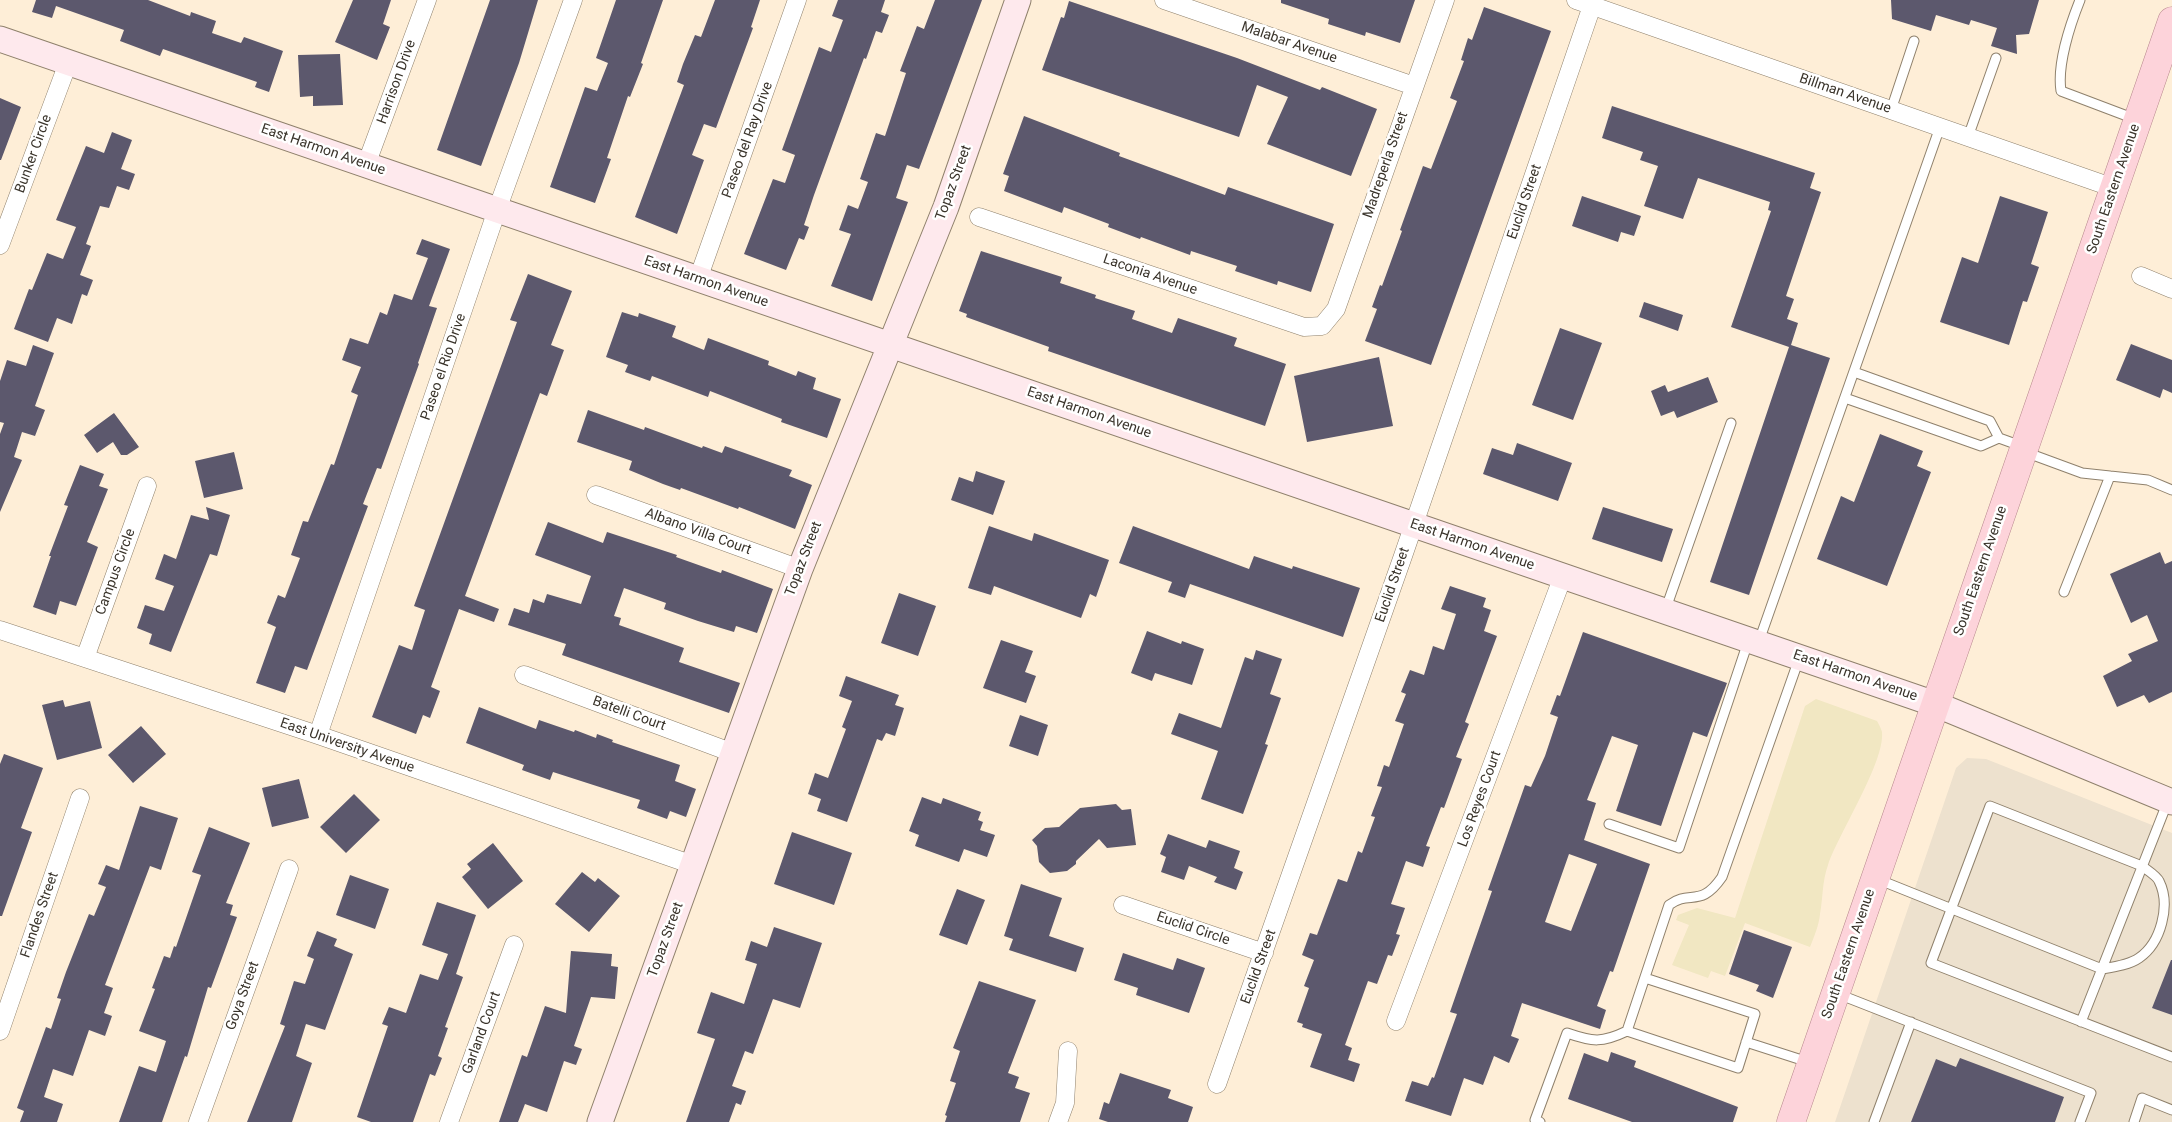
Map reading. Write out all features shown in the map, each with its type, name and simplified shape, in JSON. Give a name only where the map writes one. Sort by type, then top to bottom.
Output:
[{"type":"main road","name":"Topaz Street","points":[[600,1122],[800,569],[946,207],[1018,0]]},
{"type":"main road","name":"South Eastern Avenue","points":[[1791,1122],[1935,704],[2015,446],[2114,188],[2172,21]]},
{"type":"main road","name":"East Harmon Avenue","points":[[0,39],[1935,704],[2170,801]]},
{"type":"street","name":"Harrison Drive","points":[[366,165],[427,0]]},
{"type":"street","name":"Paseo el Rio Drive","points":[[318,735],[497,210],[573,0]]},
{"type":"street","name":"Paseo del Ray Drive","points":[[698,279],[798,0]]},
{"type":"street","name":"Malabar Avenue","points":[[1164,0],[1414,86]]},
{"type":"street","name":"Madreperla Street","points":[[1322,326],[1336,309],[1445,0]]},
{"type":"street","name":"Billman Avenue","points":[[1588,2],[2114,188]]},
{"type":"street","name":"Euclid Street","points":[[1217,1084],[1414,525],[1588,2]]},
{"type":"street","name":"Bunker Circle","points":[[0,245],[68,63]]},
{"type":"street","name":"Laconia Avenue","points":[[979,217],[1304,327],[1322,326]]},
{"type":"street","points":[[2141,276],[2172,289]]},
{"type":"street","name":"Campus Circle","points":[[85,658],[147,486]]},
{"type":"street","name":"Albano Villa Court","points":[[596,495],[800,569]]},
{"type":"street","name":"Los Reyes Court","points":[[1396,1022],[1563,576]]},
{"type":"street","name":"East University Avenue","points":[[0,630],[318,735],[693,865]]},
{"type":"street","name":"Batelli Court","points":[[524,675],[734,753]]},
{"type":"street","name":"Flandes Street","points":[[0,1031],[80,798]]},
{"type":"street","name":"Goya Street","points":[[198,1122],[289,869]]},
{"type":"street","name":"Euclid Circle","points":[[1123,905],[1264,953]]},
{"type":"street","name":"Garland Court","points":[[449,1122],[514,945]]},
{"type":"street","points":[[1058,1122],[1065,1103],[1068,1052]]},
{"type":"lane","points":[[2080,0],[2074,16],[2059,78],[2061,91],[2138,119]]},
{"type":"lane","points":[[1891,110],[1914,41]]},
{"type":"lane","points":[[1968,137],[1996,58]]},
{"type":"lane","points":[[1609,824],[1679,848],[1753,641],[1845,398],[1940,127]]},
{"type":"lane","points":[[1854,372],[1990,421],[2015,446]]},
{"type":"lane","points":[[1845,398],[1981,446],[2015,446],[2082,473],[2148,480],[2172,490]]},
{"type":"lane","points":[[1665,611],[1731,424]]},
{"type":"lane","points":[[2064,592],[2110,476]]},
{"type":"lane","points":[[1627,1031],[1669,906],[1677,899],[1700,898],[1712,890],[1722,877],[1800,657]]},
{"type":"lane","points":[[2081,1022],[2142,866],[2170,801]]},
{"type":"lane","points":[[1875,878],[1951,908],[2102,969],[2118,967],[2138,959],[2150,948],[2158,934],[2164,912],[2163,896],[2159,880],[2142,866],[1990,806],[1951,908],[1931,963],[2172,1057]]},
{"type":"lane","points":[[1540,1122],[1535,1120],[1567,1033],[1588,1040],[1606,1040],[1627,1031],[1738,1068],[1755,1014],[1645,978]]},
{"type":"lane","points":[[1835,993],[2091,1093],[2080,1122]]},
{"type":"lane","points":[[1874,1122],[1911,1022]]},
{"type":"lane","points":[[1746,1042],[1811,1063]]},
{"type":"lane","points":[[2134,1122],[2142,1098],[2172,1110]]},
{"type":"shaded area","points":[[1967,758],[1986,759],[2172,833],[2172,1122],[1835,1122],[1956,768]]},
{"type":"sand","points":[[1816,699],[1877,721],[1882,732],[1881,745],[1869,779],[1828,865],[1819,922],[1810,947],[1745,923],[1725,976],[1711,971],[1708,978],[1672,965],[1689,925],[1676,920],[1678,915],[1697,908],[1735,918],[1805,706]]},
{"type":"building","points":[[36,0],[148,0],[190,16],[191,12],[216,21],[212,33],[241,43],[244,37],[283,51],[269,92],[255,87],[257,82],[163,49],[160,56],[120,41],[124,30],[56,6],[52,18],[32,12]]},
{"type":"building","points":[[353,0],[391,0],[383,24],[390,27],[377,60],[335,42]]},
{"type":"building","points":[[490,0],[538,0],[519,63],[481,166],[437,150]]},
{"type":"building","points":[[616,0],[663,0],[641,63],[643,64],[630,97],[628,96],[607,158],[611,159],[595,203],[550,187],[585,87],[597,91],[608,63],[596,58]]},
{"type":"building","points":[[715,0],[760,0],[751,27],[753,28],[716,128],[704,124],[692,155],[704,160],[677,234],[635,217],[684,85],[677,82],[683,64],[695,35],[701,37]]},
{"type":"building","points":[[838,0],[885,0],[881,12],[889,15],[882,33],[876,31],[866,59],[864,58],[804,225],[809,227],[804,240],[799,238],[786,270],[744,254],[773,179],[785,183],[795,155],[782,150],[819,47],[831,52],[843,20],[832,16]]},
{"type":"building","points":[[935,0],[982,0],[919,169],[907,165],[896,198],[908,202],[872,301],[831,286],[851,234],[839,230],[848,205],[858,209],[868,182],[860,179],[876,133],[885,136],[906,73],[900,71],[917,26],[924,29]]},
{"type":"building","points":[[1281,0],[1415,0],[1400,43],[1366,32],[1365,36],[1328,24],[1329,19],[1281,3]]},
{"type":"building","points":[[1891,0],[2039,0],[2029,34],[2016,35],[2017,54],[1991,46],[1997,28],[1971,20],[1969,25],[1936,15],[1931,31],[1892,19]]},
{"type":"building","points":[[1069,1],[1237,58],[1320,90],[1322,87],[1377,109],[1351,176],[1267,144],[1288,97],[1257,85],[1239,137],[1042,70],[1061,17],[1064,18]]},
{"type":"building","points":[[1484,7],[1551,31],[1431,365],[1365,341],[1377,309],[1372,307],[1380,285],[1382,286],[1402,231],[1400,230],[1423,166],[1431,169],[1457,101],[1450,98],[1464,61],[1461,60],[1468,38],[1472,40]]},
{"type":"building","points":[[340,54],[343,105],[313,106],[313,96],[300,97],[298,55]]},
{"type":"building","points":[[0,98],[21,107],[1,160],[0,160]]},
{"type":"building","points":[[1612,106],[1815,173],[1810,188],[1821,192],[1786,296],[1794,299],[1787,319],[1798,323],[1791,345],[1830,358],[1749,595],[1710,582],[1789,347],[1731,327],[1771,211],[1768,210],[1770,202],[1698,178],[1683,219],[1644,206],[1658,166],[1640,160],[1643,152],[1602,138]]},
{"type":"building","points":[[1024,116],[1120,153],[1119,156],[1225,195],[1228,187],[1334,224],[1311,292],[1278,281],[1277,285],[1235,271],[1237,266],[1191,251],[1190,255],[1141,237],[1140,239],[1108,227],[1109,224],[1064,207],[1062,213],[1004,191],[1009,176],[1003,174]]},
{"type":"building","points":[[112,132],[132,140],[121,169],[135,174],[129,190],[117,186],[109,208],[100,206],[86,244],[91,246],[80,275],[93,280],[87,296],[82,294],[72,324],[57,318],[48,342],[14,329],[29,289],[32,290],[47,253],[63,259],[76,227],[56,220],[86,146],[104,153]]},
{"type":"building","points":[[1582,196],[1641,216],[1634,236],[1621,232],[1618,242],[1572,226]]},
{"type":"building","points":[[2000,196],[2048,212],[2031,264],[2039,267],[2027,302],[2023,301],[2009,345],[1940,322],[1962,257],[1978,263]]},
{"type":"building","points":[[422,239],[450,249],[429,306],[437,308],[381,469],[377,468],[363,504],[368,506],[307,670],[295,666],[285,693],[256,683],[276,627],[267,623],[278,595],[285,598],[300,558],[291,555],[303,521],[308,522],[331,464],[334,465],[358,395],[351,392],[361,367],[342,360],[350,338],[368,344],[380,312],[387,315],[394,294],[412,300],[428,258],[416,254]]},
{"type":"building","points":[[981,251],[1062,277],[1060,283],[1096,295],[1095,298],[1135,311],[1132,319],[1172,333],[1178,318],[1237,338],[1234,346],[1286,364],[1265,426],[1048,351],[1049,347],[966,317],[967,314],[959,311]]},
{"type":"building","points":[[528,274],[572,291],[551,345],[564,350],[547,396],[540,393],[465,596],[499,609],[494,622],[459,609],[431,687],[440,691],[430,718],[423,715],[416,734],[372,717],[399,645],[412,650],[425,610],[414,606],[517,322],[510,320]]},
{"type":"building","points":[[1644,302],[1683,315],[1678,331],[1639,317]]},
{"type":"building","points":[[622,312],[638,317],[639,313],[676,326],[672,337],[704,350],[708,338],[769,361],[768,365],[796,376],[798,371],[816,378],[813,389],[841,399],[827,438],[781,422],[782,419],[710,391],[708,397],[652,376],[650,381],[625,372],[628,365],[606,357]]},
{"type":"building","points":[[1560,328],[1602,343],[1573,420],[1532,405]]},
{"type":"building","points":[[2131,344],[2172,360],[2172,393],[2163,389],[2160,398],[2116,380]]},
{"type":"building","points":[[33,345],[54,353],[35,406],[45,410],[35,436],[22,432],[14,457],[22,460],[0,512],[0,434],[4,423],[0,422],[0,381],[7,360],[26,366]]},
{"type":"building","points":[[1379,357],[1393,426],[1307,442],[1294,376]]},
{"type":"building","points":[[1708,377],[1718,402],[1677,418],[1674,411],[1661,416],[1651,391],[1665,385],[1668,392]]},
{"type":"building","points":[[588,410],[644,430],[645,427],[702,448],[703,446],[722,453],[725,446],[792,470],[789,476],[812,485],[795,529],[739,507],[738,509],[681,488],[680,490],[663,484],[629,470],[632,461],[577,442]]},
{"type":"building","points":[[114,413],[139,447],[127,455],[121,455],[113,442],[97,453],[84,435]]},
{"type":"building","points":[[1880,434],[1923,451],[1917,466],[1931,472],[1887,586],[1817,559],[1841,496],[1854,502]]},
{"type":"building","points":[[1517,443],[1572,463],[1558,501],[1483,474],[1492,448],[1513,455]]},
{"type":"building","points":[[234,452],[243,489],[204,498],[195,461]]},
{"type":"building","points":[[80,465],[104,474],[99,486],[108,489],[87,542],[98,547],[76,606],[60,601],[56,615],[33,607],[51,556],[49,556],[68,506],[64,505]]},
{"type":"building","points":[[976,471],[1005,481],[993,515],[951,500],[959,477],[973,482]]},
{"type":"building","points":[[206,507],[230,515],[217,556],[210,554],[171,652],[149,644],[152,634],[137,628],[145,605],[164,611],[174,586],[155,579],[164,554],[176,559],[191,515],[209,520]]},
{"type":"building","points":[[1603,507],[1673,529],[1662,562],[1592,539]]},
{"type":"building","points":[[548,522],[603,543],[607,532],[677,555],[676,557],[721,573],[722,570],[773,589],[757,633],[736,626],[734,632],[698,621],[664,609],[666,603],[624,588],[614,616],[621,618],[619,625],[684,648],[679,662],[740,683],[729,713],[562,655],[566,644],[508,625],[514,608],[529,613],[533,599],[544,603],[547,594],[581,604],[591,576],[535,555]]},
{"type":"building","points":[[989,526],[1032,541],[1034,533],[1109,560],[1096,597],[1090,594],[1081,618],[994,586],[991,595],[968,588]]},
{"type":"building","points":[[1133,526],[1249,569],[1254,556],[1292,569],[1293,566],[1360,588],[1343,637],[1190,584],[1185,598],[1168,592],[1172,582],[1119,563]]},
{"type":"building","points":[[2160,552],[2165,564],[2172,561],[2172,692],[2149,703],[2144,695],[2117,707],[2103,676],[2132,661],[2128,654],[2158,641],[2147,615],[2131,623],[2110,574]]},
{"type":"building","points":[[1450,586],[1486,598],[1483,607],[1491,610],[1484,631],[1497,636],[1465,722],[1469,724],[1456,757],[1462,759],[1444,808],[1441,807],[1426,846],[1430,847],[1423,867],[1406,861],[1391,904],[1405,908],[1396,934],[1400,935],[1392,956],[1388,955],[1377,984],[1368,981],[1345,1045],[1352,1048],[1348,1060],[1360,1064],[1354,1082],[1310,1067],[1322,1034],[1302,1027],[1303,1024],[1297,1022],[1309,988],[1304,986],[1314,960],[1302,955],[1310,933],[1317,935],[1338,879],[1347,882],[1358,851],[1362,853],[1375,817],[1371,816],[1382,787],[1377,786],[1384,765],[1389,767],[1404,724],[1395,721],[1406,694],[1401,692],[1410,670],[1424,675],[1433,646],[1444,650],[1456,614],[1441,609]]},
{"type":"building","points":[[899,593],[936,606],[918,656],[881,643]]},
{"type":"building","points":[[1147,631],[1181,644],[1182,641],[1204,649],[1192,685],[1155,673],[1152,681],[1131,673]]},
{"type":"building","points":[[1583,632],[1727,683],[1707,737],[1693,732],[1661,826],[1616,811],[1638,745],[1612,736],[1587,800],[1596,803],[1584,840],[1650,864],[1613,972],[1610,971],[1597,1006],[1606,1010],[1600,1029],[1522,1003],[1511,1036],[1519,1039],[1509,1063],[1494,1056],[1483,1085],[1464,1078],[1451,1116],[1405,1101],[1412,1081],[1428,1086],[1432,1077],[1434,1078],[1457,1014],[1450,1012],[1492,891],[1488,890],[1525,785],[1531,787],[1545,756],[1558,717],[1550,714],[1557,695],[1560,696]],"holes":[[[1569,854],[1597,864],[1571,931],[1545,922]]]},
{"type":"building","points":[[1001,640],[1033,651],[1025,672],[1036,676],[1026,703],[983,688]]},
{"type":"building","points":[[1256,650],[1282,659],[1270,694],[1281,698],[1265,744],[1268,745],[1243,814],[1201,799],[1218,751],[1171,734],[1179,713],[1221,728],[1245,657],[1253,660]]},
{"type":"building","points":[[846,676],[899,695],[895,705],[904,708],[895,736],[886,733],[882,741],[877,739],[847,822],[817,811],[821,799],[808,794],[815,773],[828,778],[846,729],[842,727],[852,701],[839,696]]},
{"type":"building","points":[[63,700],[65,707],[90,701],[102,748],[57,760],[42,705]]},
{"type":"building","points":[[479,707],[536,729],[539,720],[596,738],[597,734],[613,740],[612,742],[680,765],[675,781],[696,789],[686,817],[670,811],[667,819],[637,808],[640,800],[553,772],[550,780],[522,770],[524,765],[466,743]]},
{"type":"building","points":[[1020,715],[1048,725],[1038,756],[1009,746]]},
{"type":"building","points":[[141,726],[166,754],[133,783],[108,755]]},
{"type":"building","points":[[4,754],[43,768],[21,828],[32,832],[2,916],[0,916],[0,764]]},
{"type":"building","points":[[299,779],[309,818],[272,827],[262,788]]},
{"type":"building","points":[[354,794],[380,820],[346,853],[320,827]]},
{"type":"building","points":[[922,797],[941,804],[943,798],[981,812],[978,820],[983,822],[980,830],[995,835],[987,857],[964,849],[959,862],[915,846],[919,835],[909,831]]},
{"type":"building","points":[[1116,804],[1122,810],[1131,809],[1136,845],[1107,848],[1099,839],[1067,871],[1050,873],[1039,862],[1037,846],[1032,840],[1045,828],[1059,827],[1080,808]]},
{"type":"building","points":[[140,806],[178,818],[161,870],[150,866],[105,985],[113,988],[104,1013],[112,1016],[105,1036],[89,1030],[73,1076],[53,1069],[44,1097],[63,1104],[57,1122],[20,1122],[24,1111],[17,1108],[46,1027],[51,1029],[61,999],[57,998],[66,972],[89,914],[94,916],[106,887],[98,884],[106,865],[119,870]]},
{"type":"building","points":[[209,827],[250,843],[226,903],[233,905],[230,915],[237,917],[211,988],[208,987],[187,1057],[185,1056],[162,1122],[119,1122],[139,1066],[156,1072],[166,1041],[139,1031],[155,989],[152,988],[164,956],[170,958],[174,946],[176,947],[201,875],[192,872]]},
{"type":"building","points":[[792,832],[852,853],[834,905],[774,884]]},
{"type":"building","points":[[1168,834],[1206,848],[1209,840],[1240,851],[1234,868],[1243,872],[1236,890],[1214,882],[1217,877],[1189,866],[1184,880],[1161,872],[1166,857],[1160,854]]},
{"type":"building","points":[[493,843],[523,881],[488,909],[462,877],[471,869],[467,864]]},
{"type":"building","points":[[582,872],[595,882],[598,878],[620,896],[589,932],[555,904]]},
{"type":"building","points":[[350,875],[389,889],[375,929],[336,915]]},
{"type":"building","points":[[1021,884],[1062,898],[1049,936],[1084,948],[1076,972],[1009,950],[1013,939],[1004,936]]},
{"type":"building","points":[[957,889],[985,900],[967,945],[939,935]]},
{"type":"building","points":[[437,902],[476,915],[456,974],[463,977],[445,1027],[448,1028],[438,1056],[442,1058],[435,1076],[430,1074],[413,1122],[371,1122],[357,1117],[388,1026],[382,1024],[389,1007],[406,1013],[420,974],[438,980],[448,954],[422,945]]},
{"type":"building","points":[[774,927],[822,943],[800,1008],[773,999],[753,1054],[745,1051],[732,1086],[746,1091],[741,1105],[736,1103],[729,1122],[686,1122],[715,1039],[697,1033],[711,992],[744,1004],[757,964],[745,960],[751,941],[767,947]]},
{"type":"building","points":[[1744,930],[1792,947],[1773,998],[1756,991],[1759,985],[1729,974]]},
{"type":"building","points":[[317,931],[337,939],[334,946],[353,954],[325,1030],[306,1024],[296,1056],[312,1063],[292,1122],[247,1122],[285,1026],[280,1024],[294,981],[305,984],[314,959],[307,956]]},
{"type":"building","points":[[571,951],[612,954],[611,966],[618,967],[615,999],[591,997],[574,1046],[582,1049],[576,1065],[564,1061],[547,1112],[525,1104],[518,1122],[499,1122],[522,1055],[527,1057],[545,1006],[566,1013]]},
{"type":"building","points":[[1123,953],[1173,970],[1177,958],[1205,968],[1189,1013],[1136,995],[1138,988],[1114,980]]},
{"type":"building","points":[[2172,960],[2172,1015],[2152,1008]]},
{"type":"building","points":[[979,981],[1036,1000],[1008,1073],[1019,1077],[1015,1088],[1030,1093],[1020,1122],[945,1122],[947,1116],[945,1115],[956,1083],[950,1081],[960,1051],[953,1048]]},
{"type":"building","points":[[1611,1052],[1636,1061],[1634,1067],[1738,1107],[1733,1122],[1632,1122],[1568,1099],[1584,1053],[1608,1062]]},
{"type":"building","points":[[1960,1058],[2064,1097],[2055,1122],[1911,1122],[1936,1059],[1956,1067]]},
{"type":"building","points":[[1120,1073],[1171,1090],[1168,1098],[1193,1107],[1188,1122],[1108,1122],[1099,1119],[1104,1102],[1109,1104]]}]
